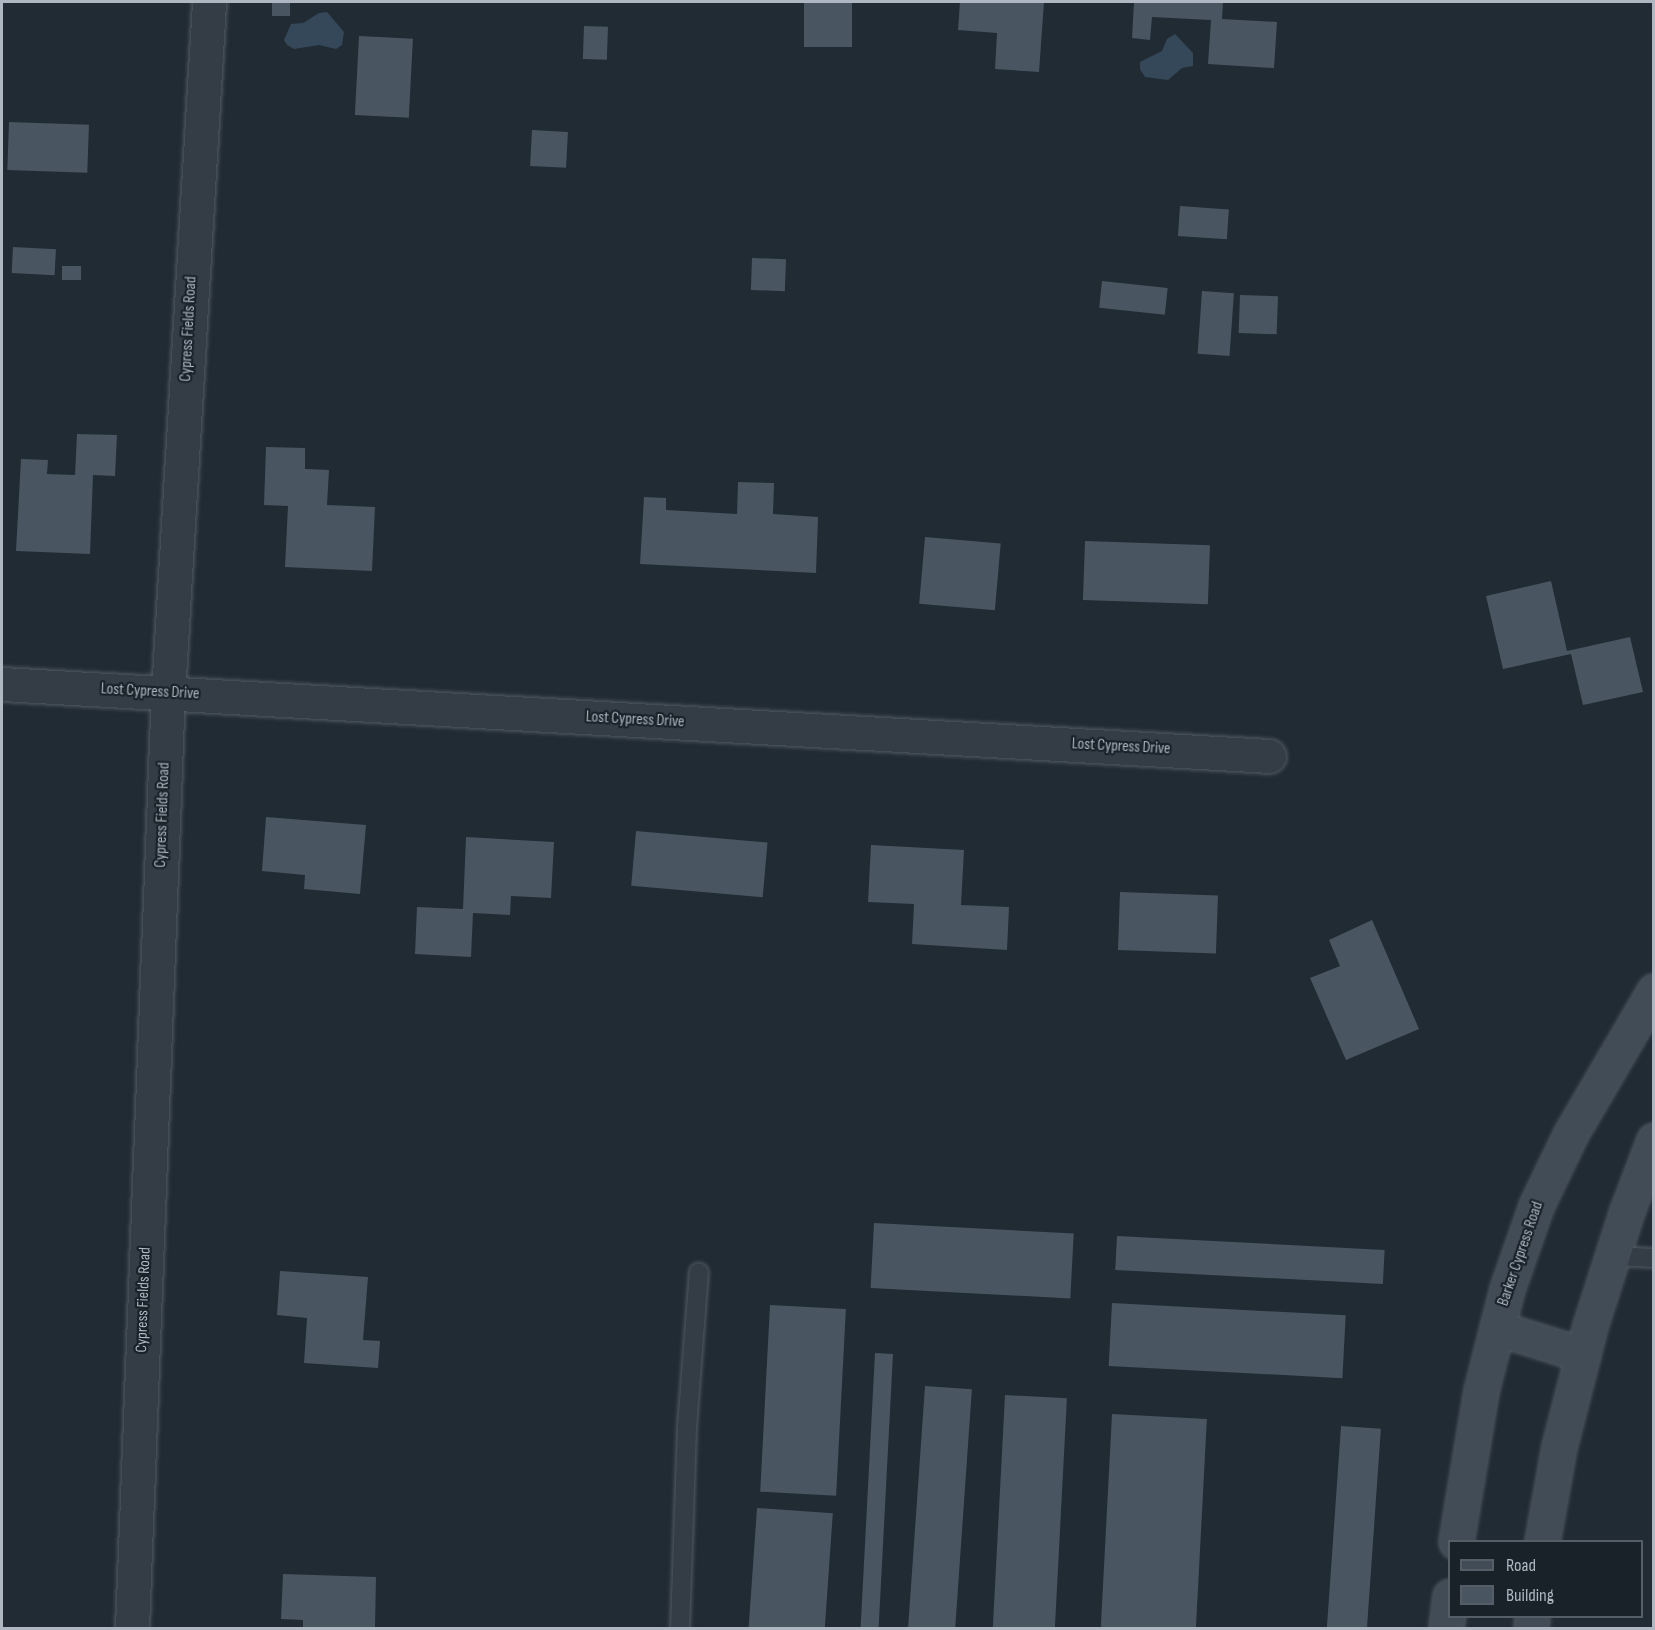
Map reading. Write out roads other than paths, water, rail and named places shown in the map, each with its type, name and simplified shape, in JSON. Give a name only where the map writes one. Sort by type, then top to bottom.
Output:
[{"type":"street","name":"Cypress Fields Road","points":[[132,1629],[168,693],[208,2]]},
{"type":"street","name":"Lost Cypress Drive","points":[[2,684],[1269,756]]},
{"type":"street","name":"Barker Cypress Road","points":[[1456,1540],[1481,1391],[1507,1289],[1536,1206],[1570,1135],[1653,991]]},
{"type":"street","points":[[1542,1540],[1559,1447],[1583,1355],[1613,1256],[1653,1140]]},
{"type":"street","points":[[1497,1328],[1583,1355]]},
{"type":"street","points":[[1446,1629],[1448,1607]]},
{"type":"lane","points":[[1613,1256],[1653,1258]]},
{"type":"lane","points":[[680,1629],[687,1427],[699,1272]]},
{"type":"water","points":[[327,12],[344,32],[342,45],[336,49],[319,45],[294,49],[287,45],[284,40],[291,24],[303,23],[319,13]]},
{"type":"water","points":[[1175,34],[1193,53],[1193,66],[1182,68],[1168,80],[1145,77],[1140,69],[1140,62],[1162,51],[1167,39]]}]
